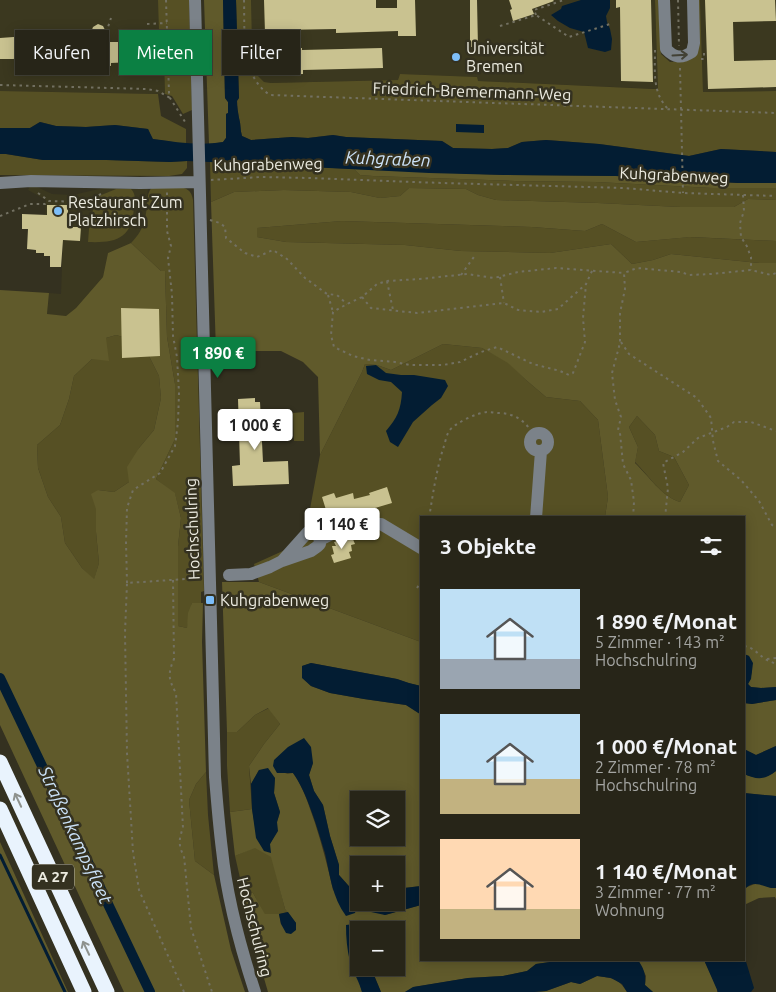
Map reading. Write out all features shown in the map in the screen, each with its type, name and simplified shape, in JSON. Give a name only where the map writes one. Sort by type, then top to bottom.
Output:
[{"type":"highway","name":"A 27","points":[[0,762],[106,992]]},
{"type":"highway","name":"A 27","points":[[0,809],[84,992]]},
{"type":"street","name":"Hochschulring","points":[[195,0],[200,217],[220,576],[215,778],[222,852],[235,924],[255,992]]},
{"type":"street","points":[[664,0],[666,49],[672,55],[680,51],[686,55],[692,52],[694,43],[693,0]]},
{"type":"street","name":"Kuhgrabenweg","points":[[0,182],[199,182]]},
{"type":"street","points":[[532,434],[539,432],[546,436],[548,442],[548,445],[541,451],[536,516]]},
{"type":"street","points":[[320,540],[332,534],[366,524],[380,524],[420,547]]},
{"type":"street","points":[[220,576],[251,574],[302,555],[318,546],[319,535],[314,532],[308,532],[282,561]]},
{"type":"path","points":[[166,0],[169,93],[170,98],[187,125]]},
{"type":"path","name":"Friedrich-Bremermann-Weg","points":[[244,0],[246,53],[249,68],[262,90],[270,95],[776,113]]},
{"type":"path","points":[[564,0],[534,10],[536,15],[569,37],[610,24]]},
{"type":"path","points":[[678,0],[683,193]]},
{"type":"path","points":[[500,26],[536,15]]},
{"type":"path","points":[[107,30],[111,18]]},
{"type":"path","points":[[147,24],[167,23]]},
{"type":"path","points":[[654,43],[656,86],[660,100],[668,109]]},
{"type":"path","points":[[0,85],[147,89],[158,91],[170,98]]},
{"type":"path","name":"Kuhgrabenweg","points":[[199,182],[262,177],[308,178],[624,188],[683,193],[776,196]]},
{"type":"path","points":[[31,181],[34,190],[48,201]]},
{"type":"path","points":[[0,216],[30,204],[45,204],[48,201],[85,202],[114,188],[121,182]]},
{"type":"path","points":[[166,182],[167,231],[171,246],[168,258],[179,392],[178,422],[175,446],[160,473],[133,490],[127,508],[125,633],[127,753],[133,852],[139,890],[184,992]]},
{"type":"path","points":[[743,195],[744,211],[740,223],[741,238],[749,252],[751,270]]},
{"type":"path","points":[[200,217],[220,223],[225,227],[226,238],[245,253],[257,256],[273,250],[287,259],[305,278],[327,294],[337,295],[347,304]]},
{"type":"path","points":[[462,275],[476,254]]},
{"type":"path","points":[[333,312],[362,297],[377,284],[387,281],[467,274],[494,278],[518,272],[556,268],[624,273],[637,268],[681,272],[689,275],[751,270],[771,275],[776,273]]},
{"type":"path","points":[[327,294],[333,312],[331,335],[334,347],[353,356],[410,365],[443,365],[460,362],[480,352],[497,347],[533,364],[560,371],[569,376],[573,373],[585,342],[583,318],[586,284],[592,271]]},
{"type":"path","points":[[624,273],[625,289],[620,313],[620,341],[612,372],[615,400],[621,417],[618,430],[620,433],[623,464],[631,480],[634,502],[633,516]]},
{"type":"path","points":[[500,277],[504,303]]},
{"type":"path","points":[[387,281],[393,310]]},
{"type":"path","points":[[362,297],[371,308],[417,313],[504,303],[518,310],[541,312],[558,309],[586,284]]},
{"type":"path","points":[[620,341],[629,354],[697,398],[711,418],[713,441],[718,461],[741,480],[759,501],[772,525],[776,527]]},
{"type":"path","points":[[429,516],[436,476],[448,432],[455,425],[472,416],[486,412],[502,413],[515,416],[523,421],[530,427],[532,434]]},
{"type":"path","points":[[665,516],[668,488],[663,463],[683,452],[698,438],[727,428],[734,422],[751,422],[776,430]]},
{"type":"path","points":[[127,583],[220,576]]},
{"type":"path","points":[[173,580],[174,659],[169,671],[172,686],[176,693],[183,828],[180,838],[180,849],[184,856],[190,928],[212,992]]},
{"type":"path","points":[[417,588],[420,584]]},
{"type":"path","points":[[745,646],[757,651],[765,659],[776,664]]},
{"type":"path","points":[[765,659],[776,658]]},
{"type":"shaded area","points":[[0,0],[162,0],[163,30],[119,30],[119,75],[164,75],[165,94],[0,91]]},
{"type":"shaded area","points":[[158,0],[189,0],[190,30],[159,30]]},
{"type":"shaded area","points":[[204,0],[223,0],[222,75],[225,75],[225,98],[228,102],[226,138],[223,142],[209,144],[207,75],[212,75],[212,30],[205,30]]},
{"type":"shaded area","points":[[236,0],[251,0],[252,30],[237,30]]},
{"type":"shaded area","name":"Universität Bremen","points":[[251,0],[655,0],[658,89],[477,81],[477,77],[400,74],[398,80],[264,82],[257,75],[300,75],[300,30],[252,30]]},
{"type":"shaded area","points":[[655,0],[658,0],[661,54],[670,62],[686,61],[697,0],[700,0],[703,92],[776,91],[776,152],[721,149],[689,156],[599,144],[546,140],[522,142],[508,148],[453,148],[442,141],[333,135],[251,140],[242,136],[237,107],[237,100],[239,98],[238,75],[257,75],[264,82],[271,83],[398,80],[400,74],[477,77],[478,81],[658,89]]},
{"type":"shaded area","points":[[700,0],[776,0],[776,91],[703,92]]},
{"type":"shaded area","points":[[164,75],[191,75],[192,110],[183,114],[172,96],[165,94]]},
{"type":"shaded area","points":[[0,91],[158,94],[161,116],[186,129],[186,144],[152,139],[148,129],[115,125],[86,127],[56,126],[40,122],[30,128],[0,128]]},
{"type":"shaded area","points":[[0,154],[43,160],[187,161],[187,168],[182,174],[169,176],[0,175]]},
{"type":"shaded area","points":[[210,162],[354,169],[360,175],[373,176],[596,182],[713,188],[776,188],[776,200],[748,199],[734,207],[680,207],[496,200],[478,195],[466,189],[409,188],[400,196],[380,198],[351,192],[284,190],[234,192],[211,202]]},
{"type":"shaded area","points":[[354,169],[504,175],[616,176],[738,183],[776,183],[776,188],[713,188],[596,182],[373,176],[360,175]]},
{"type":"shaded area","points":[[31,184],[52,194],[73,195],[112,186],[148,187],[146,218],[140,234],[131,243],[108,253],[103,277],[76,308],[66,316],[47,315],[49,293],[61,294],[63,240],[44,239],[46,200],[28,190]]},
{"type":"shaded area","points":[[152,187],[184,188],[190,192],[193,200],[204,591],[201,592],[201,603],[192,603],[187,628],[178,626],[178,546],[181,518],[175,494],[156,479],[175,439],[175,384],[167,337],[165,271],[161,271],[131,243],[143,225],[148,194]]},
{"type":"shaded area","points":[[409,188],[466,189],[478,195],[496,200],[680,207],[734,207],[748,199],[776,200],[776,241],[691,237],[636,242],[602,224],[585,231],[532,227],[342,221],[257,228],[257,237],[286,242],[405,245],[461,251],[550,253],[611,244],[632,264],[671,254],[776,263],[776,687],[751,687],[748,684],[752,672],[749,656],[745,654],[745,516],[605,516],[608,497],[598,420],[580,401],[546,397],[508,363],[482,348],[443,344],[391,370],[377,365],[365,364],[320,455],[318,377],[303,362],[281,351],[216,351],[211,202],[234,192],[284,190],[351,192],[380,198],[400,196]],"holes":[[[637,416],[655,435],[659,451],[674,457],[689,485],[680,502],[661,490],[635,463],[638,447],[629,427]]]},
{"type":"shaded area","points":[[116,189],[131,189],[134,193],[135,202],[130,226],[121,237],[114,240],[88,242],[95,200],[99,196]]},
{"type":"shaded area","points":[[342,221],[532,227],[585,231],[602,224],[636,242],[690,237],[776,241],[776,263],[671,254],[632,264],[611,244],[550,253],[461,251],[405,245],[286,242],[257,237],[257,228]]},
{"type":"shaded area","points":[[131,243],[161,271],[165,271],[167,337],[175,384],[175,439],[156,479],[175,493],[181,518],[178,546],[178,626],[187,628],[188,613],[192,603],[203,603],[202,642],[206,772],[196,784],[189,800],[195,861],[214,875],[231,950],[245,992],[124,992],[0,725],[0,290],[49,293],[47,314],[66,316],[76,308],[103,277],[108,253]],"holes":[[[116,335],[130,339],[148,354],[159,376],[161,398],[154,430],[139,448],[127,467],[129,482],[114,492],[98,490],[91,494],[96,509],[99,563],[94,579],[82,568],[65,543],[61,517],[48,497],[38,468],[37,445],[60,425],[69,399],[74,376],[92,359],[109,361],[106,338]]]},
{"type":"shaded area","points":[[116,335],[130,339],[148,354],[159,376],[161,398],[154,430],[139,448],[129,482],[114,492],[98,490],[96,532],[99,563],[94,580],[82,568],[65,543],[61,517],[48,497],[38,468],[37,445],[60,425],[69,399],[74,376],[92,359],[106,338]]},
{"type":"shaded area","points":[[443,344],[482,348],[508,362],[546,397],[580,401],[598,420],[608,497],[605,516],[420,516],[420,642],[259,582],[254,564],[285,550],[307,525],[320,455],[365,364],[377,365],[391,370]]},
{"type":"shaded area","points":[[304,412],[304,441],[294,441],[293,413]]},
{"type":"shaded area","points":[[637,416],[655,435],[659,451],[674,457],[689,485],[680,502],[661,490],[635,462],[638,447],[629,427]]},
{"type":"shaded area","points":[[222,582],[259,582],[420,642],[420,686],[397,679],[311,663],[302,666],[302,677],[311,686],[330,693],[406,705],[420,714],[420,886],[405,888],[405,856],[350,856],[350,887],[339,875],[339,865],[323,805],[314,791],[309,775],[313,763],[285,774],[293,773],[306,797],[333,890],[350,902],[350,911],[377,911],[385,915],[420,905],[420,961],[557,961],[536,964],[527,971],[503,976],[468,978],[414,987],[405,992],[381,992],[374,976],[405,976],[405,921],[350,921],[350,976],[359,976],[362,992],[268,992],[249,927],[243,891],[253,893],[265,914],[279,914],[281,924],[296,923],[285,909],[271,857],[255,848],[235,856],[230,812],[252,809],[257,838],[270,844],[277,831],[280,812],[274,793],[275,778],[259,770],[251,784],[249,766],[280,724],[268,708],[255,715],[237,732],[227,732]]},
{"type":"shaded area","points":[[776,700],[776,746],[756,755],[745,750],[745,703],[752,704]]},
{"type":"shaded area","points":[[269,708],[280,724],[249,766],[252,809],[230,812],[227,732],[237,732],[255,715]]},
{"type":"shaded area","points":[[776,771],[776,796],[745,793],[745,774],[753,777],[768,776]]},
{"type":"shaded area","points":[[206,772],[214,875],[195,861],[189,800],[196,784]]},
{"type":"shaded area","points":[[0,842],[68,992],[0,992]]},
{"type":"shaded area","points":[[255,847],[272,857],[285,909],[288,912],[265,915],[253,893],[243,891],[235,856]]},
{"type":"shaded area","points":[[759,883],[776,888],[776,899],[775,897],[759,898],[745,905],[745,889]]},
{"type":"shaded area","points":[[638,961],[704,961],[717,992],[653,992],[645,985],[646,976]]},
{"type":"shaded area","points":[[597,976],[615,980],[627,992],[534,992],[546,991],[571,982],[580,984]]},
{"type":"water","points":[[223,0],[236,0],[237,30],[224,30]]},
{"type":"water","points":[[581,0],[610,0],[610,8],[606,16],[612,39],[611,50],[605,52],[588,48],[584,32],[570,28],[551,15],[561,9],[562,6]]},
{"type":"water","name":"Kuhgraben","points":[[225,75],[238,75],[239,98],[237,107],[242,136],[251,140],[333,135],[442,141],[453,148],[508,148],[522,142],[546,140],[599,144],[689,156],[721,149],[776,152],[776,183],[738,183],[616,176],[429,173],[187,161],[43,160],[0,154],[0,128],[30,128],[40,122],[56,126],[86,127],[115,125],[148,129],[153,139],[196,144],[223,142],[226,138],[226,114],[228,113],[228,102],[225,98]]},
{"type":"water","points":[[456,124],[484,125],[484,133],[456,132]]},
{"type":"water","points":[[376,365],[386,373],[445,380],[448,386],[441,398],[413,422],[398,447],[390,442],[386,431],[398,413],[402,392],[391,382],[379,380],[367,374],[366,366]]},
{"type":"water","points":[[745,654],[749,656],[753,663],[751,679],[748,684],[751,687],[776,687],[776,700],[752,704],[745,703]]},
{"type":"water","points":[[311,663],[397,679],[420,686],[420,714],[406,705],[330,693],[311,686],[302,678],[302,666]]},
{"type":"water","points":[[304,738],[311,747],[313,763],[309,775],[314,791],[323,805],[339,865],[339,875],[350,887],[350,911],[356,911],[355,913],[346,916],[341,909],[330,878],[325,853],[312,812],[303,790],[293,773],[277,773],[273,766],[274,760],[288,747]]},
{"type":"water","points":[[776,746],[776,771],[761,778],[745,774],[745,750],[756,755]]},
{"type":"water","points":[[268,768],[275,778],[274,793],[280,812],[277,822],[278,831],[270,844],[271,853],[264,851],[256,838],[251,784],[259,770]]},
{"type":"water","points":[[745,793],[776,796],[776,888],[756,884],[745,889]]},
{"type":"water","points":[[420,886],[420,905],[405,909],[405,888]]},
{"type":"water","points":[[370,911],[399,911],[385,915]]},
{"type":"water","points":[[288,912],[296,923],[296,930],[291,934],[286,933],[281,924],[279,914]]},
{"type":"water","points":[[350,924],[350,962],[346,939],[346,925]]},
{"type":"water","points":[[745,958],[754,988],[751,992],[718,992],[704,961],[745,961]]},
{"type":"water","points":[[557,961],[639,961],[644,972],[645,985],[653,992],[627,992],[622,984],[611,978],[597,976],[580,984],[571,982],[546,991],[534,992],[405,992],[413,987],[468,978],[503,976],[527,971],[536,964]]},
{"type":"water","points":[[355,976],[374,976],[381,992],[362,992]]},
{"type":"building","points":[[264,0],[376,0],[376,8],[397,8],[397,0],[415,0],[416,36],[398,36],[398,31],[336,33],[336,29],[265,30]]},
{"type":"building","points":[[470,0],[477,0],[478,47],[470,47]]},
{"type":"building","points":[[509,0],[554,1],[532,9],[534,14],[513,21]]},
{"type":"building","points":[[616,0],[651,0],[653,82],[621,81],[620,7],[616,8]]},
{"type":"building","points":[[705,0],[775,0],[776,21],[733,22],[734,61],[776,60],[776,87],[708,89]]},
{"type":"building","points":[[98,24],[103,26],[105,30],[92,30]]},
{"type":"building","points":[[15,37],[15,59],[0,59],[0,38]]},
{"type":"building","points":[[109,42],[119,42],[119,63],[111,63],[111,66],[109,66]]},
{"type":"building","points":[[300,48],[302,50],[382,48],[383,68],[303,70],[303,74],[300,74]]},
{"type":"building","points":[[47,205],[68,205],[68,227],[81,227],[80,241],[63,240],[61,267],[50,267],[50,256],[44,256],[44,253],[36,253],[36,250],[27,249],[28,229],[22,229],[22,214],[47,215]]},
{"type":"building","points":[[121,308],[159,309],[160,356],[122,358]]},
{"type":"building","points":[[255,398],[255,402],[260,402],[263,462],[288,461],[289,484],[233,486],[232,466],[240,465],[238,399]]},
{"type":"building","points":[[387,487],[392,503],[375,508],[376,512],[361,515],[361,517],[331,526],[322,497],[334,493],[336,498],[353,493],[354,499],[370,495],[369,493]]},
{"type":"building","points":[[352,537],[355,544],[351,545],[352,551],[349,552],[351,558],[334,563],[331,555],[334,554],[332,546],[336,546],[334,542]]},
{"type":"waterway","name":"Straßenkampsfleet","points":[[0,678],[150,992]]},
{"type":"waterway","points":[[0,855],[65,992]]},
{"type":"place","name":"Universität Bremen","points":[[456,57]]},
{"type":"place","name":"Restaurant Zum Platzhirsch","points":[[58,211]]},
{"type":"place","name":"Kuhgrabenweg","points":[[210,600]]}]
